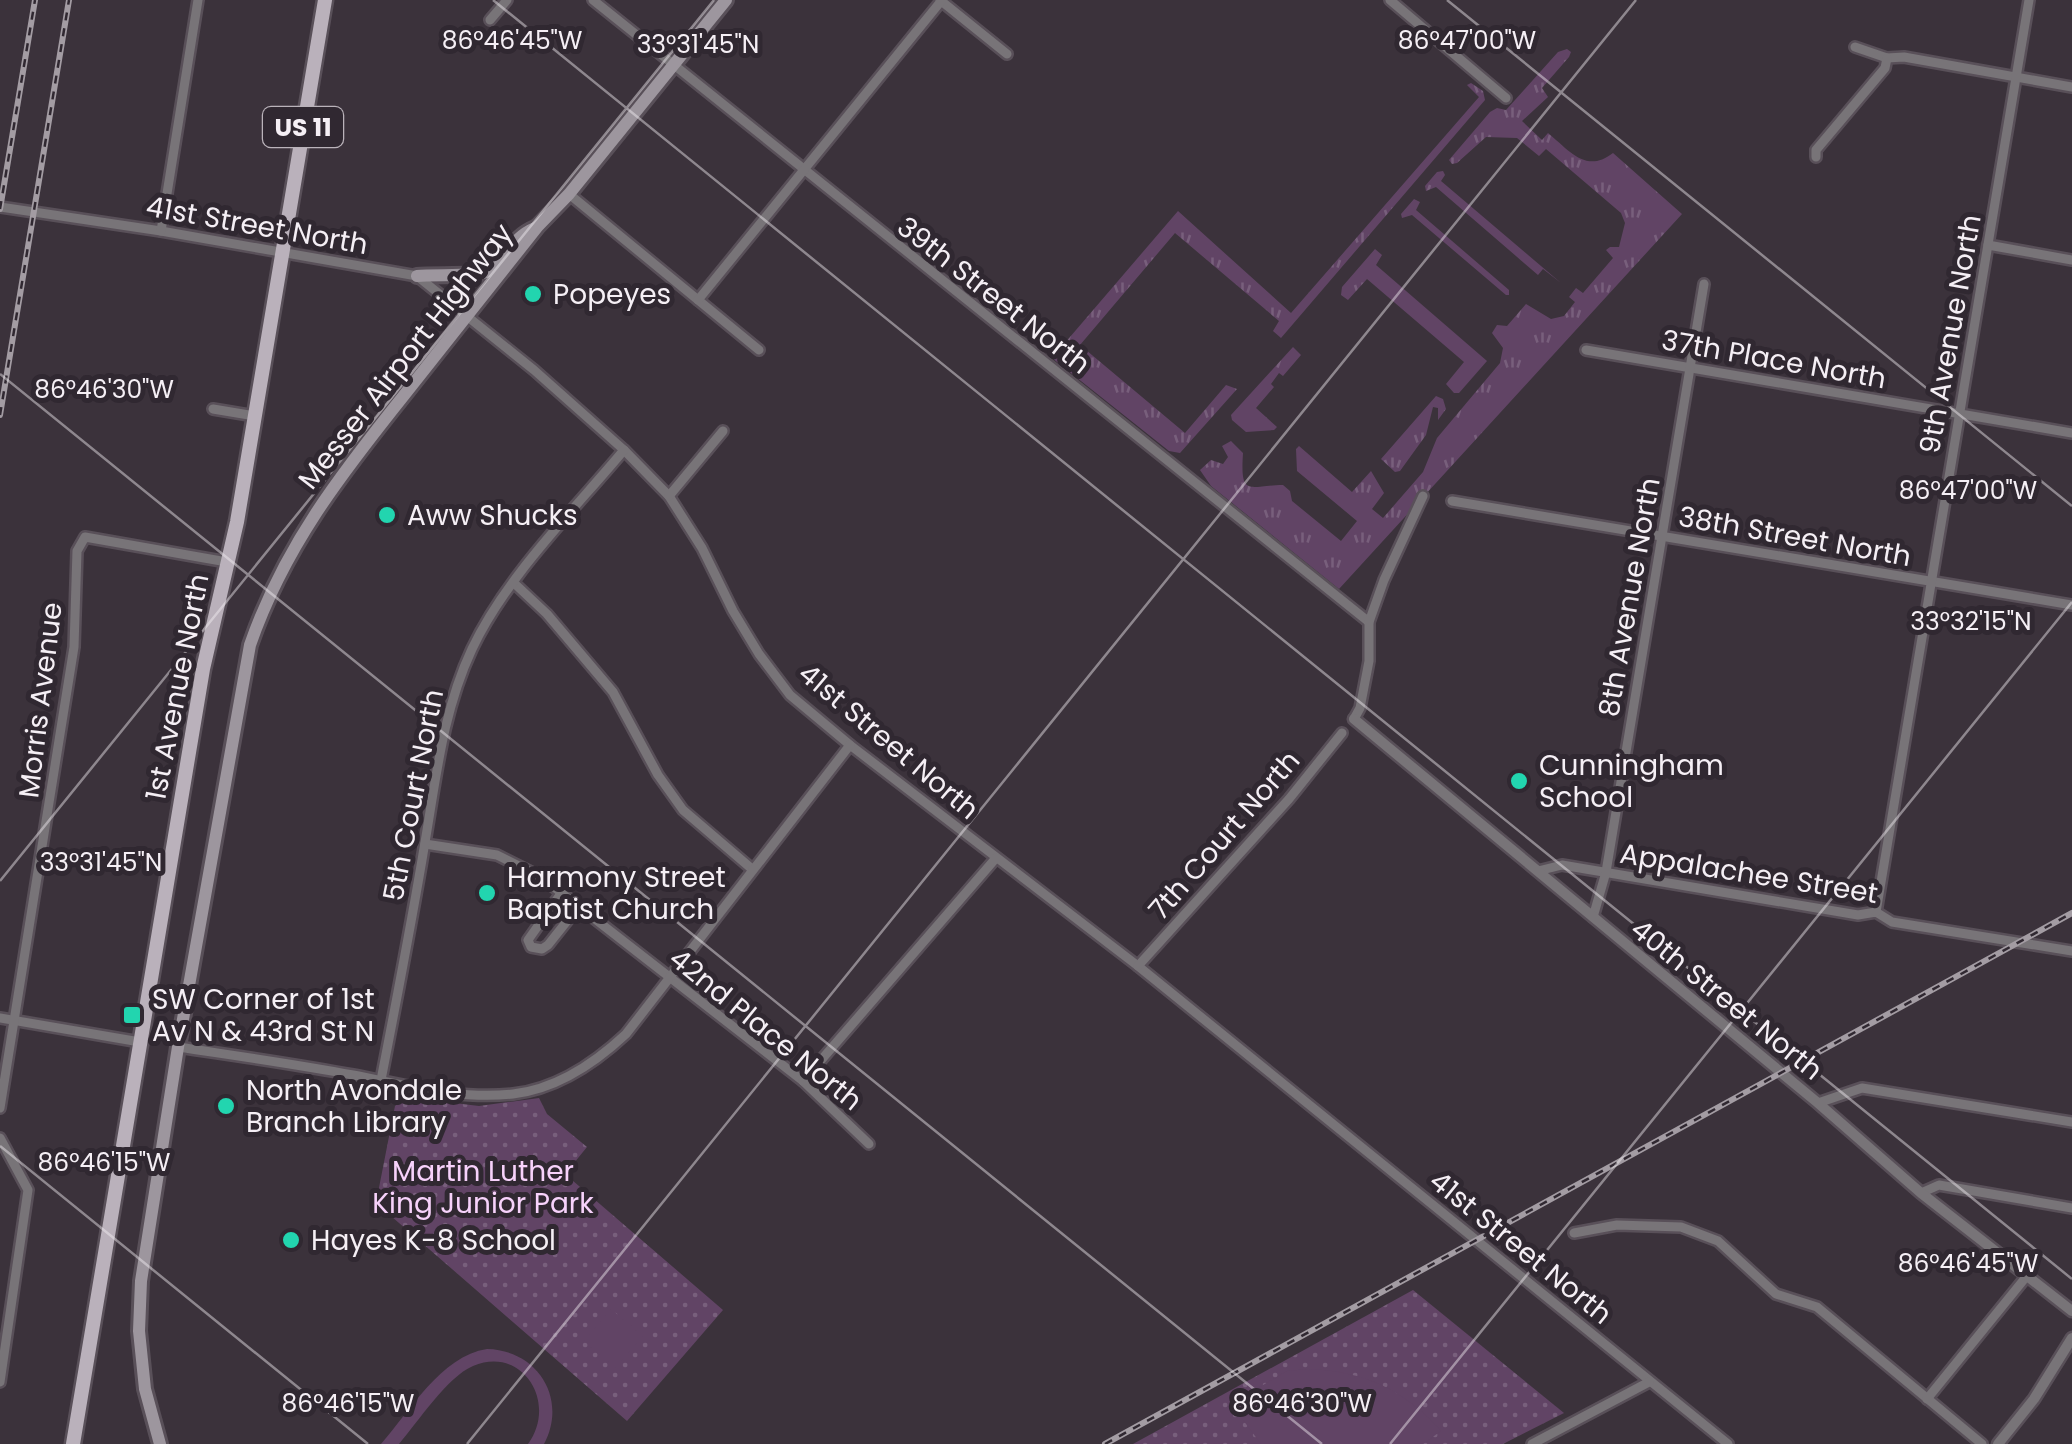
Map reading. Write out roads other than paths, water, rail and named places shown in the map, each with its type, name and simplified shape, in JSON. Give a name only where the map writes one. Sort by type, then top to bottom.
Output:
[{"type":"main road","name":"1st Avenue North","points":[[73,1444],[203,669],[237,522],[325,0]]},
{"type":"main road","name":"Messer Airport Highway","points":[[160,1444],[143,1370],[139,1331],[141,1281],[178,1047],[250,645],[266,600],[309,520],[347,464],[726,0]]},
{"type":"main road","points":[[418,276],[447,272],[474,276],[489,271],[520,234],[538,226]]},
{"type":"street","points":[[162,231],[198,0]]},
{"type":"street","points":[[490,20],[507,0]]},
{"type":"street","name":"39th Street North","points":[[593,0],[1369,622]]},
{"type":"street","points":[[698,300],[941,0],[1007,54]]},
{"type":"street","points":[[1390,0],[1506,98]]},
{"type":"street","name":"9th Avenue North","points":[[1876,912],[2029,0]]},
{"type":"street","points":[[1855,46],[1886,58],[1904,57],[2072,88]]},
{"type":"street","points":[[1816,157],[1816,150],[1885,68],[1886,58]]},
{"type":"street","points":[[570,194],[760,350]]},
{"type":"street","name":"41st Street North","points":[[0,207],[418,276],[624,450],[669,496],[702,548],[732,611],[790,695],[1138,966],[1728,1444]]},
{"type":"street","points":[[1988,245],[2072,260]]},
{"type":"street","name":"8th Avenue North","points":[[1592,917],[1606,872],[1704,284]]},
{"type":"street","name":"37th Place North","points":[[1586,350],[2072,433]]},
{"type":"street","points":[[213,409],[255,416]]},
{"type":"street","points":[[669,496],[723,431]]},
{"type":"street","name":"5th Court North","points":[[381,1080],[425,844],[436,763],[451,702],[472,648],[515,584],[624,450]]},
{"type":"street","points":[[1354,720],[1369,661],[1369,622],[1423,496]]},
{"type":"street","name":"38th Street North","points":[[1452,501],[2072,605]]},
{"type":"street","name":"Morris Avenue","points":[[0,1108],[74,647],[77,550],[85,537],[226,562]]},
{"type":"street","points":[[515,584],[547,614],[613,692],[658,774],[683,810],[752,869]]},
{"type":"street","name":"40th Street North","points":[[1354,720],[1818,1102],[1921,1193],[2072,1311]]},
{"type":"street","name":"7th Court North","points":[[1138,966],[1342,733]]},
{"type":"street","points":[[178,1047],[450,1095],[515,1094],[570,1077],[602,1057],[626,1034],[850,745]]},
{"type":"street","name":"42nd Place North","points":[[425,844],[497,855],[562,892],[803,1081],[869,1144]]},
{"type":"street","points":[[803,1081],[996,858]]},
{"type":"street","name":"Appalachee Street","points":[[1538,872],[1562,865],[1858,915],[1876,912],[1892,922],[2072,950]]},
{"type":"street","points":[[562,892],[531,932],[531,946],[542,950],[548,946],[579,906]]},
{"type":"street","points":[[0,1018],[140,1042]]},
{"type":"street","points":[[1818,1102],[1862,1088],[2072,1122]]},
{"type":"street","points":[[0,1138],[28,1190],[0,1382]]},
{"type":"street","points":[[1921,1193],[1939,1185],[2072,1208]]},
{"type":"street","points":[[1574,1233],[1618,1226],[1681,1227],[1718,1241],[1776,1294],[1816,1307],[1982,1444]]},
{"type":"street","points":[[1926,1399],[2026,1277]]},
{"type":"street","points":[[1998,1444],[2044,1384],[2072,1338]]},
{"type":"street","points":[[1532,1444],[1650,1382]]},
{"type":"railway","points":[[0,209],[35,0]]},
{"type":"railway","points":[[0,415],[69,0]]},
{"type":"railway","points":[[1105,1444],[2072,913]]},
{"type":"place","name":"Popeyes","points":[[533,294]]},
{"type":"place","name":"Aww Shucks","points":[[387,515]]},
{"type":"place","name":"Cunningham School","points":[[1519,781]]},
{"type":"place","name":"Harmony Street Baptist Church","points":[[487,893]]},
{"type":"place","name":"SW Corner of 1st Av N & 43rd St N","points":[[132,1015]]},
{"type":"place","name":"North Avondale Branch Library","points":[[226,1106]]},
{"type":"place","name":"Hayes K-8 School","points":[[291,1240]]},
{"type":"park label","name":"Martin Luther King Junior Park","points":[[483,1187]]}]
